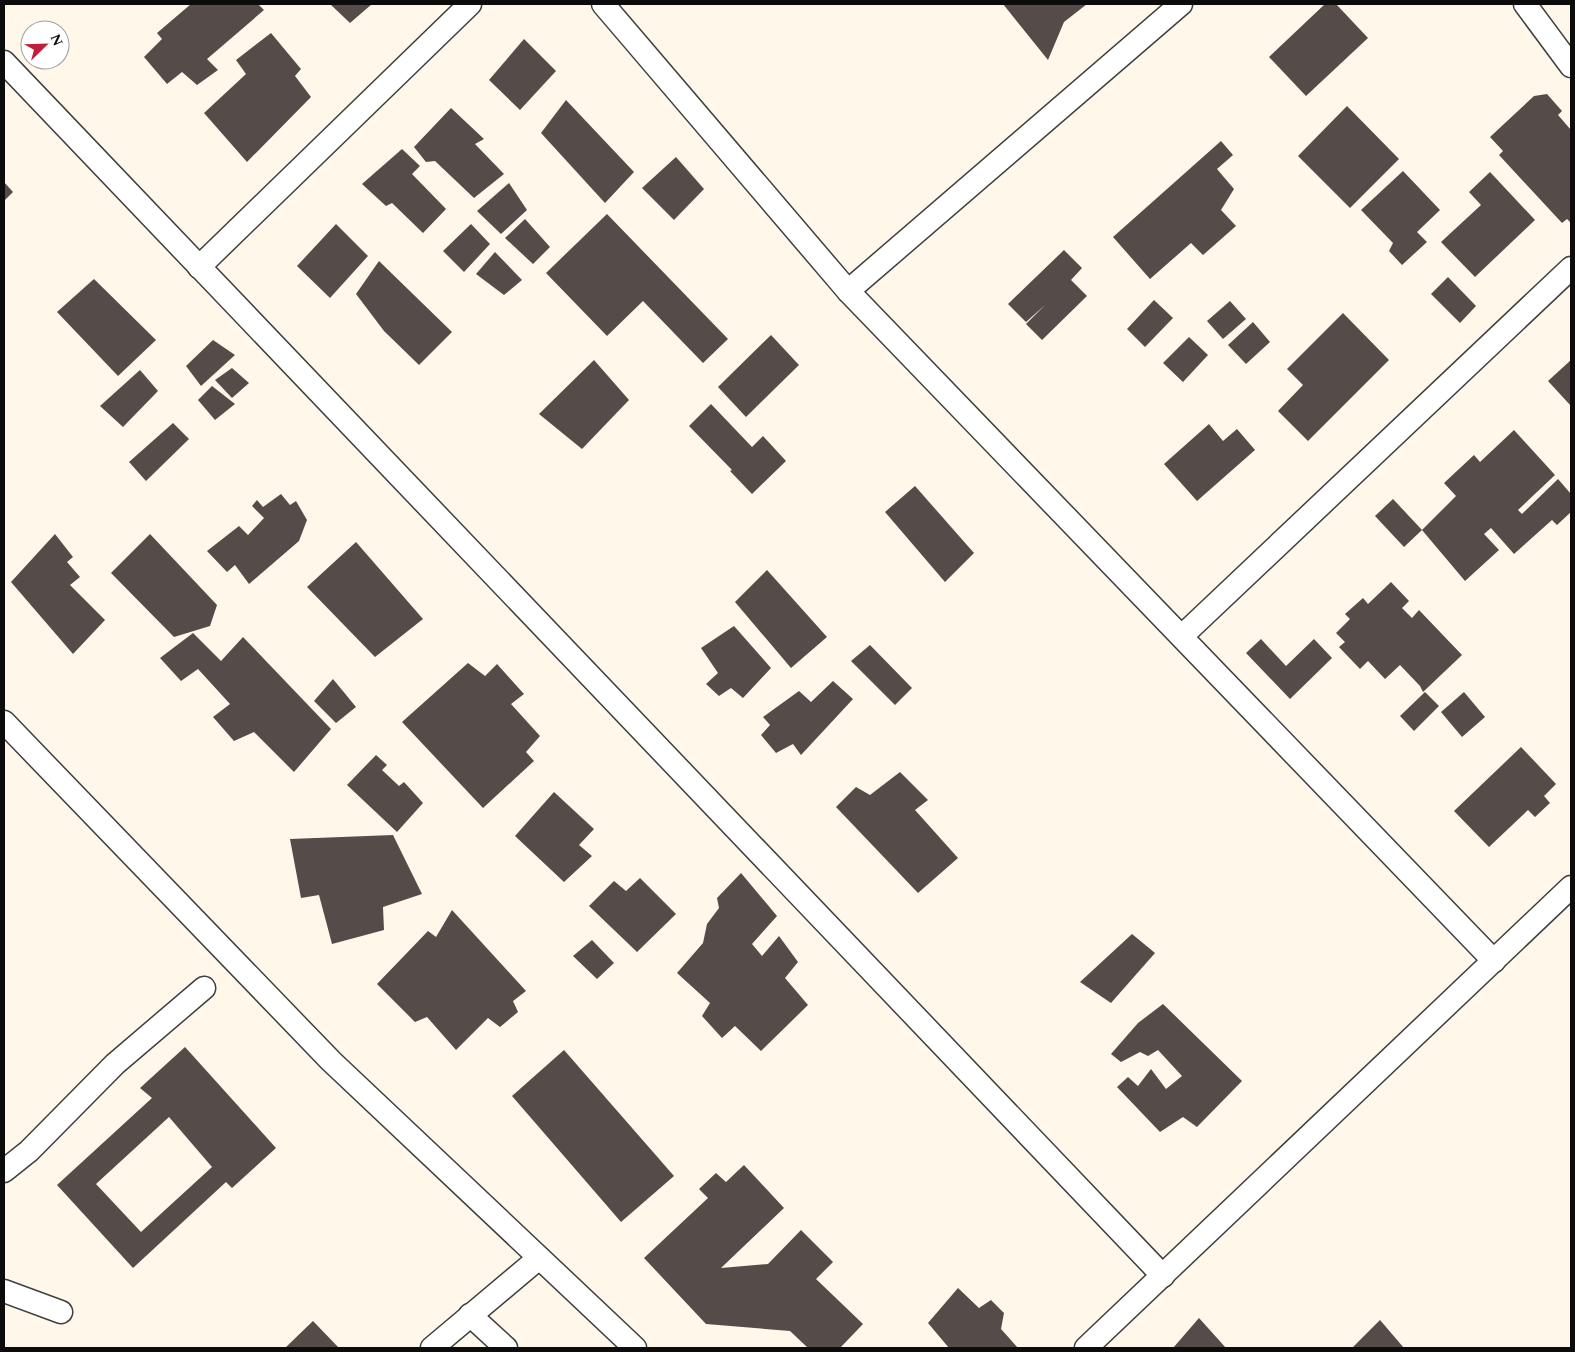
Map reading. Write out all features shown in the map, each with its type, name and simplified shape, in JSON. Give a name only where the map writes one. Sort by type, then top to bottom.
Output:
[{"type":"street","points":[[199,267],[470,4]]},
{"type":"street","points":[[603,4],[848,291],[1494,961]]},
{"type":"street","points":[[848,291],[1180,4]]},
{"type":"street","points":[[1525,4],[1571,66]]},
{"type":"street","points":[[4,62],[1164,1276]]},
{"type":"street","points":[[1182,636],[1571,268]]},
{"type":"street","points":[[4,722],[331,1061],[635,1348]]},
{"type":"street","points":[[1086,1348],[1164,1276],[1571,887]]},
{"type":"street","points":[[4,1172],[28,1151],[115,1064],[204,988]]},
{"type":"street","points":[[432,1348],[539,1258]]},
{"type":"street","points":[[4,1291],[62,1312]]},
{"type":"street","points":[[470,1315],[506,1348]]},
{"type":"building","points":[[191,4],[258,4],[264,10],[207,59],[218,70],[197,85],[182,72],[167,84],[144,57],[162,39],[157,33]]},
{"type":"building","points":[[330,4],[372,4],[350,23]]},
{"type":"building","points":[[1003,4],[1087,4],[1064,22],[1048,60]]},
{"type":"building","points":[[1325,4],[1336,4],[1368,38],[1306,96],[1269,57]]},
{"type":"building","points":[[271,33],[301,69],[295,76],[311,97],[247,162],[204,113],[246,74],[236,60]]},
{"type":"building","points":[[524,39],[556,71],[520,110],[489,80]]},
{"type":"building","points":[[1547,94],[1562,111],[1558,115],[1571,130],[1571,223],[1567,219],[1562,223],[1499,155],[1503,151],[1490,137],[1534,96]]},
{"type":"building","points":[[566,100],[634,172],[605,203],[541,133]]},
{"type":"building","points":[[1347,106],[1399,159],[1350,208],[1298,156]]},
{"type":"building","points":[[451,108],[484,139],[475,144],[504,174],[474,198],[435,161],[426,162],[414,147]]},
{"type":"building","points":[[1221,141],[1233,155],[1217,169],[1234,189],[1221,210],[1236,226],[1203,255],[1191,243],[1150,279],[1113,237]]},
{"type":"building","points":[[402,149],[420,166],[412,174],[446,209],[423,233],[392,203],[386,206],[362,184]]},
{"type":"building","points":[[676,157],[704,189],[674,220],[642,188]]},
{"type":"building","points":[[1403,171],[1440,210],[1417,232],[1427,242],[1402,265],[1389,251],[1393,243],[1361,210]]},
{"type":"building","points":[[1490,172],[1535,220],[1475,277],[1441,242],[1481,205],[1469,192]]},
{"type":"building","points":[[4,182],[13,192],[4,201]]},
{"type":"building","points":[[509,183],[527,210],[501,234],[477,211]]},
{"type":"building","points":[[607,214],[728,339],[703,363],[643,301],[607,336],[546,273]]},
{"type":"building","points":[[525,219],[550,247],[533,264],[505,238]]},
{"type":"building","points":[[336,224],[368,256],[330,298],[297,266]]},
{"type":"building","points":[[471,224],[490,244],[464,272],[443,251]]},
{"type":"building","points":[[1064,250],[1082,268],[1071,280],[1087,296],[1042,340],[1026,324],[1045,305],[1026,322],[1008,304]]},
{"type":"building","points":[[495,252],[522,280],[504,295],[476,274]]},
{"type":"building","points":[[379,261],[452,332],[419,365],[384,331],[356,294]]},
{"type":"building","points":[[1448,277],[1476,306],[1460,323],[1431,294]]},
{"type":"building","points":[[94,279],[156,340],[118,376],[57,312]]},
{"type":"building","points":[[1154,300],[1173,318],[1145,347],[1127,329]]},
{"type":"building","points":[[1230,301],[1246,319],[1223,339],[1207,321]]},
{"type":"building","points":[[1343,313],[1389,360],[1308,441],[1278,411],[1303,385],[1287,369]]},
{"type":"building","points":[[1253,322],[1270,342],[1246,364],[1228,345]]},
{"type":"building","points":[[771,335],[799,365],[746,417],[718,387]]},
{"type":"building","points":[[1189,337],[1208,355],[1183,382],[1163,363]]},
{"type":"building","points":[[213,340],[235,355],[201,386],[186,366]]},
{"type":"building","points":[[594,360],[629,400],[582,449],[539,414]]},
{"type":"building","points":[[1571,360],[1571,406],[1548,381]]},
{"type":"building","points":[[232,368],[249,383],[232,398],[215,380]]},
{"type":"building","points":[[140,370],[158,391],[123,427],[100,406]]},
{"type":"building","points":[[212,386],[235,404],[215,420],[198,400]]},
{"type":"building","points":[[711,404],[752,447],[763,436],[786,461],[752,494],[730,471],[732,470],[689,426]]},
{"type":"building","points":[[173,423],[189,439],[146,481],[129,462]]},
{"type":"building","points":[[1209,424],[1223,441],[1237,429],[1255,450],[1197,501],[1164,464]]},
{"type":"building","points":[[1514,430],[1555,475],[1518,510],[1522,514],[1558,479],[1571,494],[1571,512],[1557,525],[1552,520],[1514,554],[1491,528],[1484,534],[1499,550],[1465,581],[1422,530],[1456,496],[1444,483],[1474,455],[1480,462]]},
{"type":"building","points":[[915,486],[974,553],[945,582],[885,512]]},
{"type":"building","points":[[281,494],[290,505],[296,501],[307,520],[299,541],[249,584],[235,565],[227,572],[207,551],[239,526],[248,535],[264,518],[252,506],[257,500],[263,507]]},
{"type":"building","points":[[1393,499],[1422,530],[1404,547],[1375,516]]},
{"type":"building","points":[[55,534],[73,557],[67,562],[80,577],[70,585],[105,620],[73,654],[11,582]]},
{"type":"building","points":[[150,534],[217,605],[210,626],[174,637],[111,573]]},
{"type":"building","points":[[356,542],[423,619],[375,657],[307,587]]},
{"type":"building","points":[[767,570],[827,637],[791,668],[735,602]]},
{"type":"building","points":[[1391,582],[1409,601],[1402,608],[1412,618],[1419,610],[1462,655],[1423,692],[1420,686],[1400,665],[1385,679],[1368,661],[1360,669],[1339,647],[1345,642],[1336,633],[1350,619],[1345,614],[1363,598],[1368,604]]},
{"type":"building","points":[[734,626],[771,668],[743,698],[731,688],[719,696],[706,684],[718,673],[701,648]]},
{"type":"building","points":[[193,633],[221,661],[243,637],[331,729],[294,772],[254,732],[234,741],[213,717],[230,704],[198,669],[181,681],[160,658]]},
{"type":"building","points":[[1261,639],[1286,666],[1314,639],[1332,658],[1290,699],[1246,653]]},
{"type":"building","points":[[870,645],[912,688],[895,705],[851,661]]},
{"type":"building","points":[[468,663],[485,676],[497,664],[524,694],[511,704],[540,736],[526,752],[534,761],[483,808],[402,722]]},
{"type":"building","points":[[333,679],[356,707],[336,723],[314,701]]},
{"type":"building","points":[[833,681],[853,699],[801,755],[793,744],[776,753],[761,735],[770,725],[763,717],[799,691],[811,702]]},
{"type":"building","points":[[1425,692],[1439,706],[1414,731],[1400,716]]},
{"type":"building","points":[[1464,692],[1485,717],[1462,737],[1441,712]]},
{"type":"building","points":[[1521,747],[1556,784],[1544,796],[1550,803],[1535,817],[1528,810],[1489,847],[1454,811]]},
{"type":"building","points":[[376,755],[387,765],[382,770],[399,786],[404,782],[423,803],[397,832],[347,785]]},
{"type":"building","points":[[900,772],[928,800],[915,810],[958,858],[918,893],[836,807],[856,787],[870,795]]},
{"type":"building","points":[[554,792],[594,829],[579,845],[592,856],[564,882],[515,836]]},
{"type":"building","points":[[393,835],[422,894],[383,907],[384,930],[332,944],[319,895],[301,898],[290,839]]},
{"type":"building","points":[[741,873],[777,916],[752,944],[762,956],[779,936],[798,962],[785,978],[808,1005],[761,1051],[735,1026],[722,1038],[702,1016],[710,1003],[677,973],[703,943],[707,924],[719,908],[717,898]]},
{"type":"building","points":[[640,878],[676,914],[637,952],[589,906],[614,881],[626,891]]},
{"type":"building","points":[[452,910],[526,991],[513,1001],[518,1012],[500,1027],[488,1018],[456,1050],[427,1017],[415,1022],[377,984],[428,931],[436,937]]},
{"type":"building","points":[[1132,934],[1155,953],[1111,1003],[1080,982]]},
{"type":"building","points":[[592,940],[614,963],[597,979],[573,956]]},
{"type":"building","points":[[1163,1004],[1242,1081],[1197,1127],[1183,1117],[1160,1132],[1117,1087],[1128,1077],[1138,1086],[1151,1069],[1166,1089],[1182,1076],[1158,1050],[1148,1056],[1140,1052],[1121,1062],[1111,1054],[1138,1023]]},
{"type":"building","points":[[185,1047],[276,1148],[232,1188],[226,1182],[133,1268],[57,1185],[152,1098],[140,1088]],"holes":[[[169,1117],[212,1167],[141,1232],[96,1184]]]},
{"type":"building","points":[[564,1050],[674,1176],[621,1222],[512,1096]]},
{"type":"building","points":[[744,1165],[784,1208],[721,1268],[768,1264],[801,1230],[833,1262],[816,1279],[863,1324],[840,1348],[808,1348],[790,1331],[706,1324],[644,1258],[708,1198],[699,1189],[716,1173],[726,1182]]},
{"type":"building","points":[[958,1288],[979,1308],[991,1300],[1004,1313],[1001,1329],[1018,1348],[949,1348],[928,1323]]},
{"type":"building","points":[[1199,1318],[1226,1348],[1173,1348]]},
{"type":"building","points":[[1380,1320],[1404,1348],[1352,1348]]},
{"type":"building","points":[[313,1321],[339,1348],[285,1348]]}]
